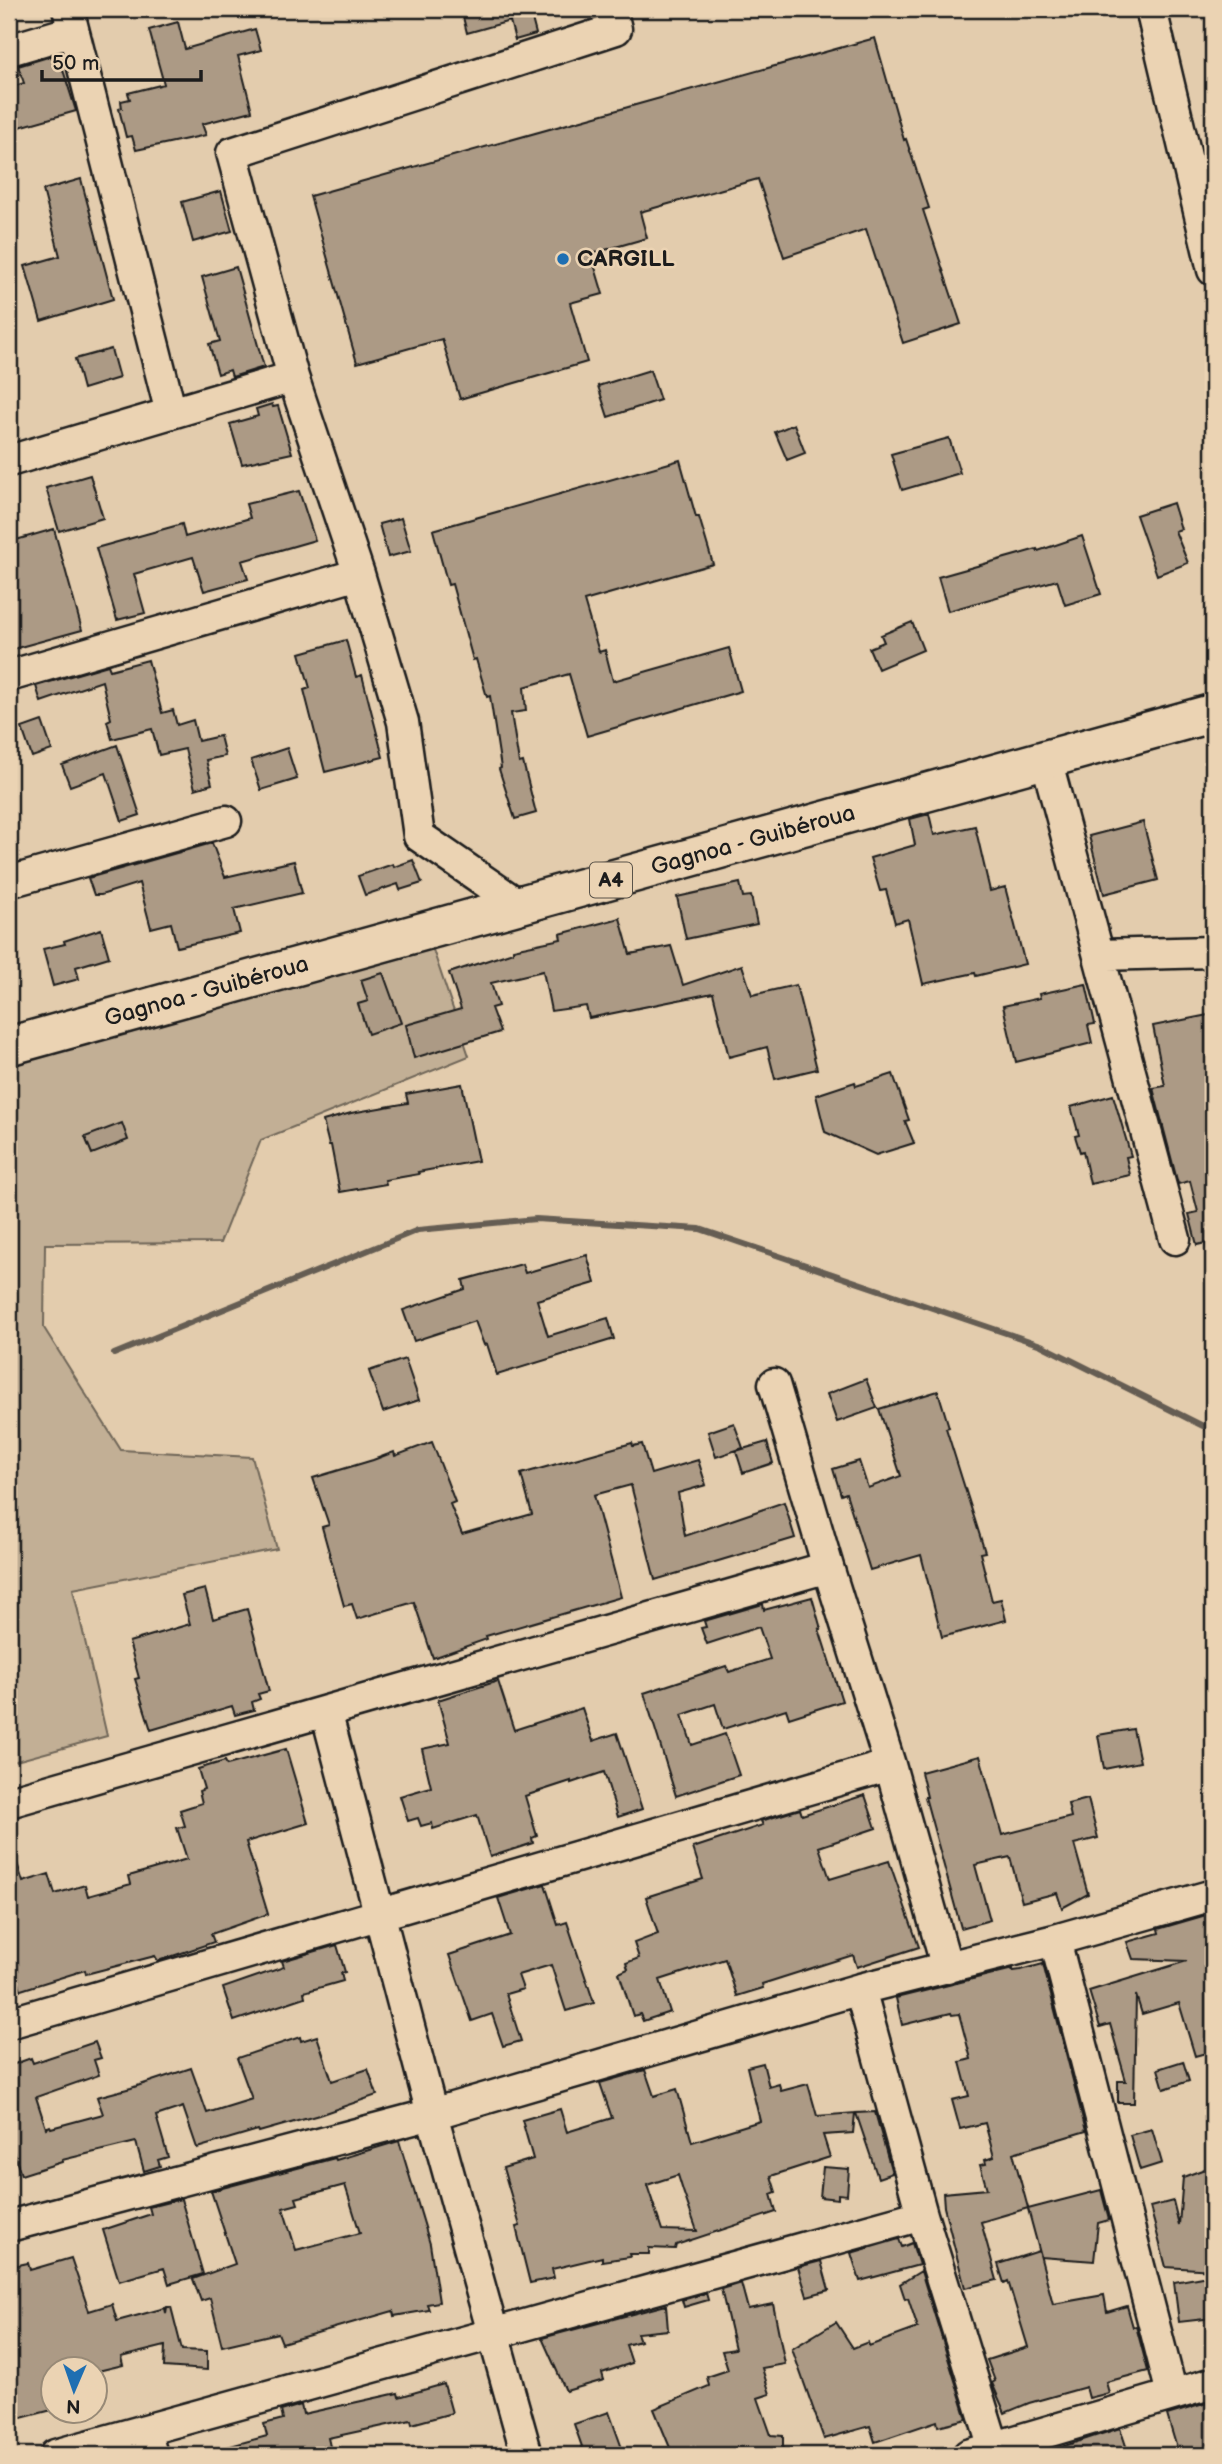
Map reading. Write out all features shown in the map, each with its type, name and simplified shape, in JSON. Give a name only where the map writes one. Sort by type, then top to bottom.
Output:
[{"type":"main road","name":"Gagnoa - Guibéroua","points":[[9,1046],[1213,713]]},
{"type":"street","points":[[519,905],[419,836],[403,722],[359,574],[293,377],[232,153],[616,29],[611,9]]},
{"type":"street","points":[[1151,9],[1213,270]]},
{"type":"street","points":[[9,50],[71,20],[171,413]]},
{"type":"street","points":[[9,461],[293,377]]},
{"type":"street","points":[[9,676],[359,574]]},
{"type":"street","points":[[1046,759],[1175,1239]]},
{"type":"street","points":[[9,882],[226,821]]},
{"type":"street","points":[[1099,955],[1213,952]]},
{"type":"street","points":[[774,1384],[890,1765],[947,1968]]},
{"type":"street","points":[[9,1802],[828,1567]]},
{"type":"street","points":[[326,1711],[432,2114],[527,2455]]},
{"type":"street","points":[[9,2023],[890,1765]]},
{"type":"street","points":[[9,2226],[432,2114],[860,1989],[1055,1940],[1213,1895]]},
{"type":"street","points":[[1055,1940],[1172,2394]]},
{"type":"street","points":[[860,1989],[922,2215],[981,2452],[1048,2444],[1172,2394],[1213,2383]]},
{"type":"street","points":[[54,2455],[149,2443],[492,2334],[922,2215]]},
{"type":"shaded area","points":[[429,938],[469,1056],[261,1140],[220,1243],[45,1244],[44,1328],[121,1450],[252,1457],[277,1549],[73,1589],[107,1736],[9,1763],[9,1050]]},
{"type":"building","points":[[461,9],[535,9],[536,14],[531,15],[536,34],[515,40],[510,21],[467,33]]},
{"type":"building","points":[[178,22],[185,49],[255,29],[261,50],[238,56],[252,111],[202,124],[206,135],[136,150],[132,136],[126,137],[119,109],[122,108],[121,101],[130,99],[128,93],[164,84],[149,30]]},
{"type":"building","points":[[875,38],[904,140],[906,139],[929,208],[923,210],[961,324],[903,343],[866,229],[784,257],[758,179],[640,212],[647,238],[591,254],[603,294],[570,303],[587,362],[460,399],[442,339],[357,363],[310,196]]},
{"type":"building","points":[[58,54],[76,111],[9,130],[9,88],[24,83],[18,66]]},
{"type":"building","points":[[81,179],[113,299],[41,321],[25,266],[60,256],[43,190]]},
{"type":"building","points":[[221,191],[232,231],[193,242],[182,202]]},
{"type":"building","points":[[236,267],[264,367],[232,377],[230,370],[218,374],[209,344],[220,341],[202,277]]},
{"type":"building","points":[[111,349],[119,378],[83,389],[75,359]]},
{"type":"building","points":[[650,370],[660,400],[608,417],[598,386]]},
{"type":"building","points":[[272,404],[273,407],[278,406],[292,453],[242,464],[230,424],[258,416],[256,409]]},
{"type":"building","points":[[794,424],[805,453],[787,460],[775,432]]},
{"type":"building","points":[[949,438],[960,473],[902,490],[891,454]]},
{"type":"building","points":[[680,460],[713,564],[584,601],[599,652],[605,650],[613,681],[729,648],[741,691],[587,736],[569,674],[524,687],[526,711],[511,713],[519,763],[523,762],[536,813],[515,819],[499,769],[501,768],[490,696],[487,697],[476,659],[473,660],[452,584],[448,585],[433,530]]},
{"type":"building","points":[[90,475],[103,518],[59,531],[46,488]]},
{"type":"building","points":[[299,491],[315,540],[242,561],[248,579],[204,591],[193,557],[134,574],[145,613],[117,620],[96,548],[182,524],[185,537],[250,518],[246,504]]},
{"type":"building","points":[[1173,503],[1181,529],[1175,531],[1188,563],[1157,575],[1136,515]]},
{"type":"building","points":[[401,518],[411,551],[388,557],[379,524]]},
{"type":"building","points":[[54,529],[82,630],[13,649],[9,633],[9,542]]},
{"type":"building","points":[[1082,536],[1101,594],[1065,605],[1057,580],[948,611],[938,577],[1037,549],[1038,551]]},
{"type":"building","points":[[912,622],[923,650],[878,669],[869,648],[884,642],[881,635]]},
{"type":"building","points":[[346,640],[356,677],[362,675],[383,757],[325,772],[304,690],[310,688],[300,653]]},
{"type":"building","points":[[148,660],[162,713],[173,710],[177,725],[193,720],[198,741],[220,736],[225,756],[206,760],[212,784],[195,789],[185,749],[159,755],[152,729],[112,739],[107,721],[111,719],[102,681],[41,702],[36,686],[108,665],[110,670]]},
{"type":"building","points":[[42,721],[52,750],[32,757],[22,728]]},
{"type":"building","points":[[117,745],[140,815],[122,821],[106,773],[70,786],[62,765]]},
{"type":"building","points":[[287,748],[297,779],[261,790],[251,760]]},
{"type":"building","points":[[929,814],[934,835],[975,826],[990,891],[1005,887],[1025,964],[976,976],[975,973],[923,984],[908,919],[895,923],[886,890],[880,891],[870,858],[915,845],[910,819]]},
{"type":"building","points":[[1143,822],[1158,880],[1104,894],[1089,836]]},
{"type":"building","points":[[212,843],[225,877],[294,861],[302,893],[234,909],[240,933],[177,947],[171,923],[151,928],[139,883],[94,895],[88,878]]},
{"type":"building","points":[[413,860],[422,883],[400,890],[398,884],[365,895],[358,876]]},
{"type":"building","points":[[740,883],[743,897],[751,896],[757,924],[686,939],[677,897]]},
{"type":"building","points":[[620,918],[630,954],[671,946],[683,985],[742,965],[752,995],[796,985],[817,1069],[775,1079],[767,1047],[729,1057],[713,993],[589,1018],[586,1006],[551,1011],[543,971],[491,983],[498,1006],[491,1008],[500,1032],[414,1058],[406,1025],[461,1009],[449,973],[513,952],[513,949],[561,939],[560,934]]},
{"type":"building","points":[[101,929],[109,957],[76,967],[79,979],[53,986],[43,949],[65,944],[64,941]]},
{"type":"building","points":[[383,973],[401,1023],[368,1034],[358,1004],[368,1001],[361,980]]},
{"type":"building","points":[[1086,984],[1095,1024],[1088,1025],[1092,1043],[1016,1062],[1003,1006],[1040,998],[1039,994]]},
{"type":"building","points":[[1213,1014],[1213,1101],[1208,1102],[1213,1129],[1213,1248],[1207,1249],[1206,1243],[1197,1245],[1189,1214],[1198,1212],[1190,1181],[1178,1184],[1153,1088],[1165,1086],[1153,1026]]},
{"type":"building","points":[[893,1074],[909,1120],[905,1121],[914,1143],[876,1155],[825,1132],[816,1095],[855,1082],[856,1086]]},
{"type":"building","points":[[462,1084],[478,1161],[418,1172],[419,1174],[385,1180],[386,1184],[340,1192],[331,1145],[323,1121],[408,1103],[406,1094]]},
{"type":"building","points":[[1113,1095],[1131,1156],[1126,1157],[1130,1175],[1090,1184],[1083,1151],[1080,1152],[1075,1136],[1079,1135],[1071,1107]]},
{"type":"building","points":[[122,1123],[128,1140],[92,1154],[85,1137]]},
{"type":"building","points":[[587,1255],[595,1283],[537,1300],[548,1336],[608,1318],[614,1339],[497,1375],[487,1344],[484,1345],[475,1321],[414,1341],[403,1310],[465,1289],[463,1280],[522,1264],[525,1273]]},
{"type":"building","points":[[405,1359],[419,1400],[383,1412],[369,1371]]},
{"type":"building","points":[[866,1379],[877,1408],[837,1422],[827,1394]]},
{"type":"building","points":[[938,1391],[949,1427],[946,1428],[985,1552],[980,1553],[992,1601],[1001,1599],[1006,1620],[942,1637],[921,1555],[870,1570],[846,1493],[841,1495],[833,1469],[859,1461],[868,1488],[901,1476],[879,1409]]},
{"type":"building","points":[[734,1423],[743,1448],[716,1457],[708,1432]]},
{"type":"building","points":[[432,1442],[455,1502],[450,1504],[462,1534],[532,1514],[521,1474],[632,1443],[633,1446],[642,1444],[651,1474],[698,1460],[706,1485],[678,1493],[685,1536],[784,1502],[795,1538],[655,1580],[631,1485],[594,1495],[621,1597],[486,1636],[487,1639],[433,1658],[414,1602],[357,1619],[352,1604],[344,1606],[322,1527],[329,1525],[313,1478],[394,1452],[395,1456]]},
{"type":"building","points":[[767,1442],[773,1463],[743,1473],[736,1451]]},
{"type":"building","points":[[205,1589],[213,1619],[247,1609],[269,1691],[258,1694],[260,1699],[252,1702],[254,1710],[235,1715],[232,1706],[151,1730],[135,1679],[139,1678],[129,1642],[190,1624],[182,1595]]},
{"type":"building","points":[[812,1597],[819,1629],[842,1701],[789,1718],[786,1709],[723,1729],[715,1704],[682,1715],[692,1745],[725,1734],[739,1775],[676,1796],[644,1693],[726,1666],[729,1672],[770,1659],[759,1627],[707,1644],[701,1628],[706,1627],[704,1621],[763,1604],[764,1610]]},
{"type":"building","points":[[498,1681],[514,1730],[582,1708],[593,1741],[617,1733],[642,1809],[618,1817],[604,1772],[571,1781],[525,1796],[537,1836],[532,1838],[533,1843],[490,1857],[477,1815],[433,1829],[432,1823],[421,1826],[418,1818],[408,1821],[400,1796],[431,1787],[422,1749],[450,1743],[438,1700]]},
{"type":"building","points":[[1133,1729],[1140,1762],[1104,1769],[1098,1735]]},
{"type":"building","points":[[286,1749],[308,1823],[246,1842],[268,1914],[211,1934],[214,1942],[158,1961],[155,1956],[86,1974],[85,1970],[21,1990],[9,1950],[9,1848],[12,1847],[23,1882],[49,1874],[55,1894],[85,1885],[88,1896],[131,1884],[129,1876],[187,1859],[177,1828],[185,1826],[180,1810],[202,1803],[199,1791],[204,1789],[198,1769],[225,1761],[227,1765]]},
{"type":"building","points":[[980,1756],[1002,1835],[1071,1817],[1068,1804],[1088,1799],[1098,1838],[1074,1844],[1088,1894],[1062,1908],[1057,1893],[1022,1902],[1010,1857],[975,1865],[990,1920],[961,1928],[925,1797],[921,1772]]},
{"type":"building","points":[[865,1795],[876,1828],[819,1847],[830,1879],[889,1861],[919,1947],[857,1967],[853,1955],[762,1984],[763,1988],[737,1996],[725,1959],[660,1980],[670,2012],[643,2021],[640,2014],[633,2016],[619,1973],[628,1969],[626,1963],[639,1958],[634,1943],[658,1934],[646,1897],[703,1879],[693,1848],[763,1825],[761,1821],[800,1809],[802,1815]]},
{"type":"building","points":[[545,1884],[558,1925],[567,1922],[594,2003],[566,2011],[551,1965],[518,1975],[523,1989],[506,1994],[521,2041],[503,2046],[492,2014],[472,2021],[449,1955],[510,1935],[498,1898]]},
{"type":"building","points":[[1213,1913],[1213,2051],[1195,2056],[1179,2003],[1142,2014],[1136,1995],[1134,2103],[1118,2103],[1118,2081],[1126,2081],[1110,2024],[1100,2027],[1089,1991],[1187,1961],[1133,1959],[1127,1942],[1159,1933],[1158,1929]]},
{"type":"building","points":[[337,1945],[345,1972],[341,1973],[343,1981],[304,1992],[305,1997],[234,2021],[223,1988],[284,1967],[282,1961]]},
{"type":"building","points":[[1043,1964],[1086,2131],[1013,2153],[1028,2208],[981,2222],[997,2280],[965,2288],[944,2207],[943,2193],[987,2189],[980,2165],[986,2164],[985,2160],[994,2157],[985,2123],[960,2129],[952,2100],[969,2096],[960,2062],[971,2059],[959,2014],[951,2013],[902,2025],[896,1998]]},
{"type":"building","points":[[317,2036],[332,2081],[368,2069],[377,2095],[319,2115],[197,2148],[183,2107],[156,2116],[168,2157],[158,2160],[160,2166],[144,2171],[136,2142],[62,2160],[21,2175],[9,2138],[9,2066],[31,2058],[33,2063],[95,2042],[101,2058],[94,2060],[99,2075],[36,2097],[46,2128],[103,2114],[97,2097],[191,2068],[207,2113],[252,2099],[237,2058],[300,2037],[301,2041]]},
{"type":"building","points":[[1183,2061],[1189,2081],[1164,2089],[1158,2069]]},
{"type":"building","points":[[763,2063],[769,2087],[779,2084],[781,2091],[808,2084],[817,2116],[855,2113],[853,2133],[823,2135],[830,2157],[771,2176],[776,2192],[771,2194],[776,2212],[676,2245],[675,2249],[649,2248],[649,2254],[629,2254],[630,2257],[602,2261],[602,2257],[552,2269],[554,2278],[530,2283],[516,2227],[520,2226],[503,2168],[533,2159],[522,2120],[560,2109],[567,2132],[612,2118],[600,2083],[645,2070],[654,2096],[677,2089],[692,2142],[760,2121],[747,2067]],"holes":[[[678,2175],[697,2231],[662,2230],[647,2185]]]},
{"type":"building","points":[[875,2112],[892,2173],[878,2178],[856,2113]]},
{"type":"building","points":[[1152,2129],[1162,2163],[1140,2170],[1130,2135]]},
{"type":"building","points":[[399,2141],[430,2244],[439,2302],[427,2304],[429,2310],[394,2316],[393,2311],[282,2343],[278,2333],[222,2346],[210,2298],[201,2301],[193,2279],[235,2264],[211,2191],[335,2158],[336,2160]],"holes":[[[345,2185],[360,2233],[296,2250],[283,2208],[298,2204],[296,2198]]]},
{"type":"building","points":[[1213,2166],[1213,2270],[1166,2267],[1150,2207],[1173,2201],[1179,2225],[1183,2177]]},
{"type":"building","points":[[823,2167],[849,2169],[847,2195],[838,2194],[838,2199],[820,2197]]},
{"type":"building","points":[[1101,2190],[1109,2220],[1098,2223],[1094,2261],[1041,2257],[1028,2209]]},
{"type":"building","points":[[181,2199],[203,2274],[169,2284],[164,2268],[119,2281],[103,2230],[151,2214],[149,2207]]},
{"type":"building","points":[[899,2239],[902,2247],[912,2243],[919,2265],[860,2281],[851,2253]]},
{"type":"building","points":[[1039,2251],[1053,2304],[1104,2295],[1107,2312],[1127,2306],[1133,2327],[1136,2326],[1148,2371],[1106,2382],[1109,2393],[1089,2398],[1086,2387],[1029,2403],[1005,2413],[992,2383],[995,2381],[987,2360],[1028,2347],[1008,2281],[1004,2283],[998,2264]]},
{"type":"building","points":[[71,2258],[89,2311],[112,2304],[117,2321],[165,2308],[166,2313],[167,2307],[171,2307],[182,2350],[207,2351],[207,2370],[164,2367],[165,2346],[121,2357],[123,2365],[108,2369],[108,2356],[38,2356],[38,2414],[21,2418],[16,2397],[9,2399],[9,2267],[28,2263],[30,2270]]},
{"type":"building","points":[[821,2261],[829,2290],[807,2296],[798,2267]]},
{"type":"building","points":[[921,2271],[967,2419],[938,2426],[937,2421],[875,2442],[870,2426],[824,2439],[792,2349],[836,2322],[853,2348],[868,2342],[869,2346],[918,2328],[908,2298],[905,2299],[900,2284]]},
{"type":"building","points":[[1213,2275],[1213,2318],[1179,2322],[1174,2282]]},
{"type":"building","points":[[741,2283],[748,2309],[773,2304],[785,2364],[762,2368],[770,2394],[758,2398],[771,2435],[783,2436],[783,2452],[757,2452],[758,2455],[673,2455],[654,2409],[709,2386],[707,2377],[728,2370],[722,2351],[735,2349],[721,2289]]},
{"type":"building","points":[[706,2293],[708,2300],[684,2307],[682,2300]]},
{"type":"building","points":[[666,2305],[668,2330],[637,2333],[640,2341],[626,2345],[632,2363],[602,2373],[604,2380],[566,2391],[542,2338]]},
{"type":"building","points":[[444,2384],[452,2413],[412,2424],[411,2420],[328,2438],[332,2455],[217,2455],[216,2450],[267,2436],[264,2424],[283,2419],[281,2411],[301,2405],[303,2414],[398,2393],[399,2397]]},
{"type":"building","points":[[1207,2403],[1213,2424],[1213,2455],[1179,2455],[1167,2415]]},
{"type":"building","points":[[609,2412],[623,2451],[611,2455],[585,2455],[574,2424]]},
{"type":"building","points":[[1120,2428],[1129,2455],[1046,2455],[1046,2452]]},
{"type":"waterway","points":[[114,1354],[418,1230],[536,1219],[700,1229],[1041,1345],[1213,1431]]},
{"type":"place","name":"CARGILL","points":[[563,259]]}]
